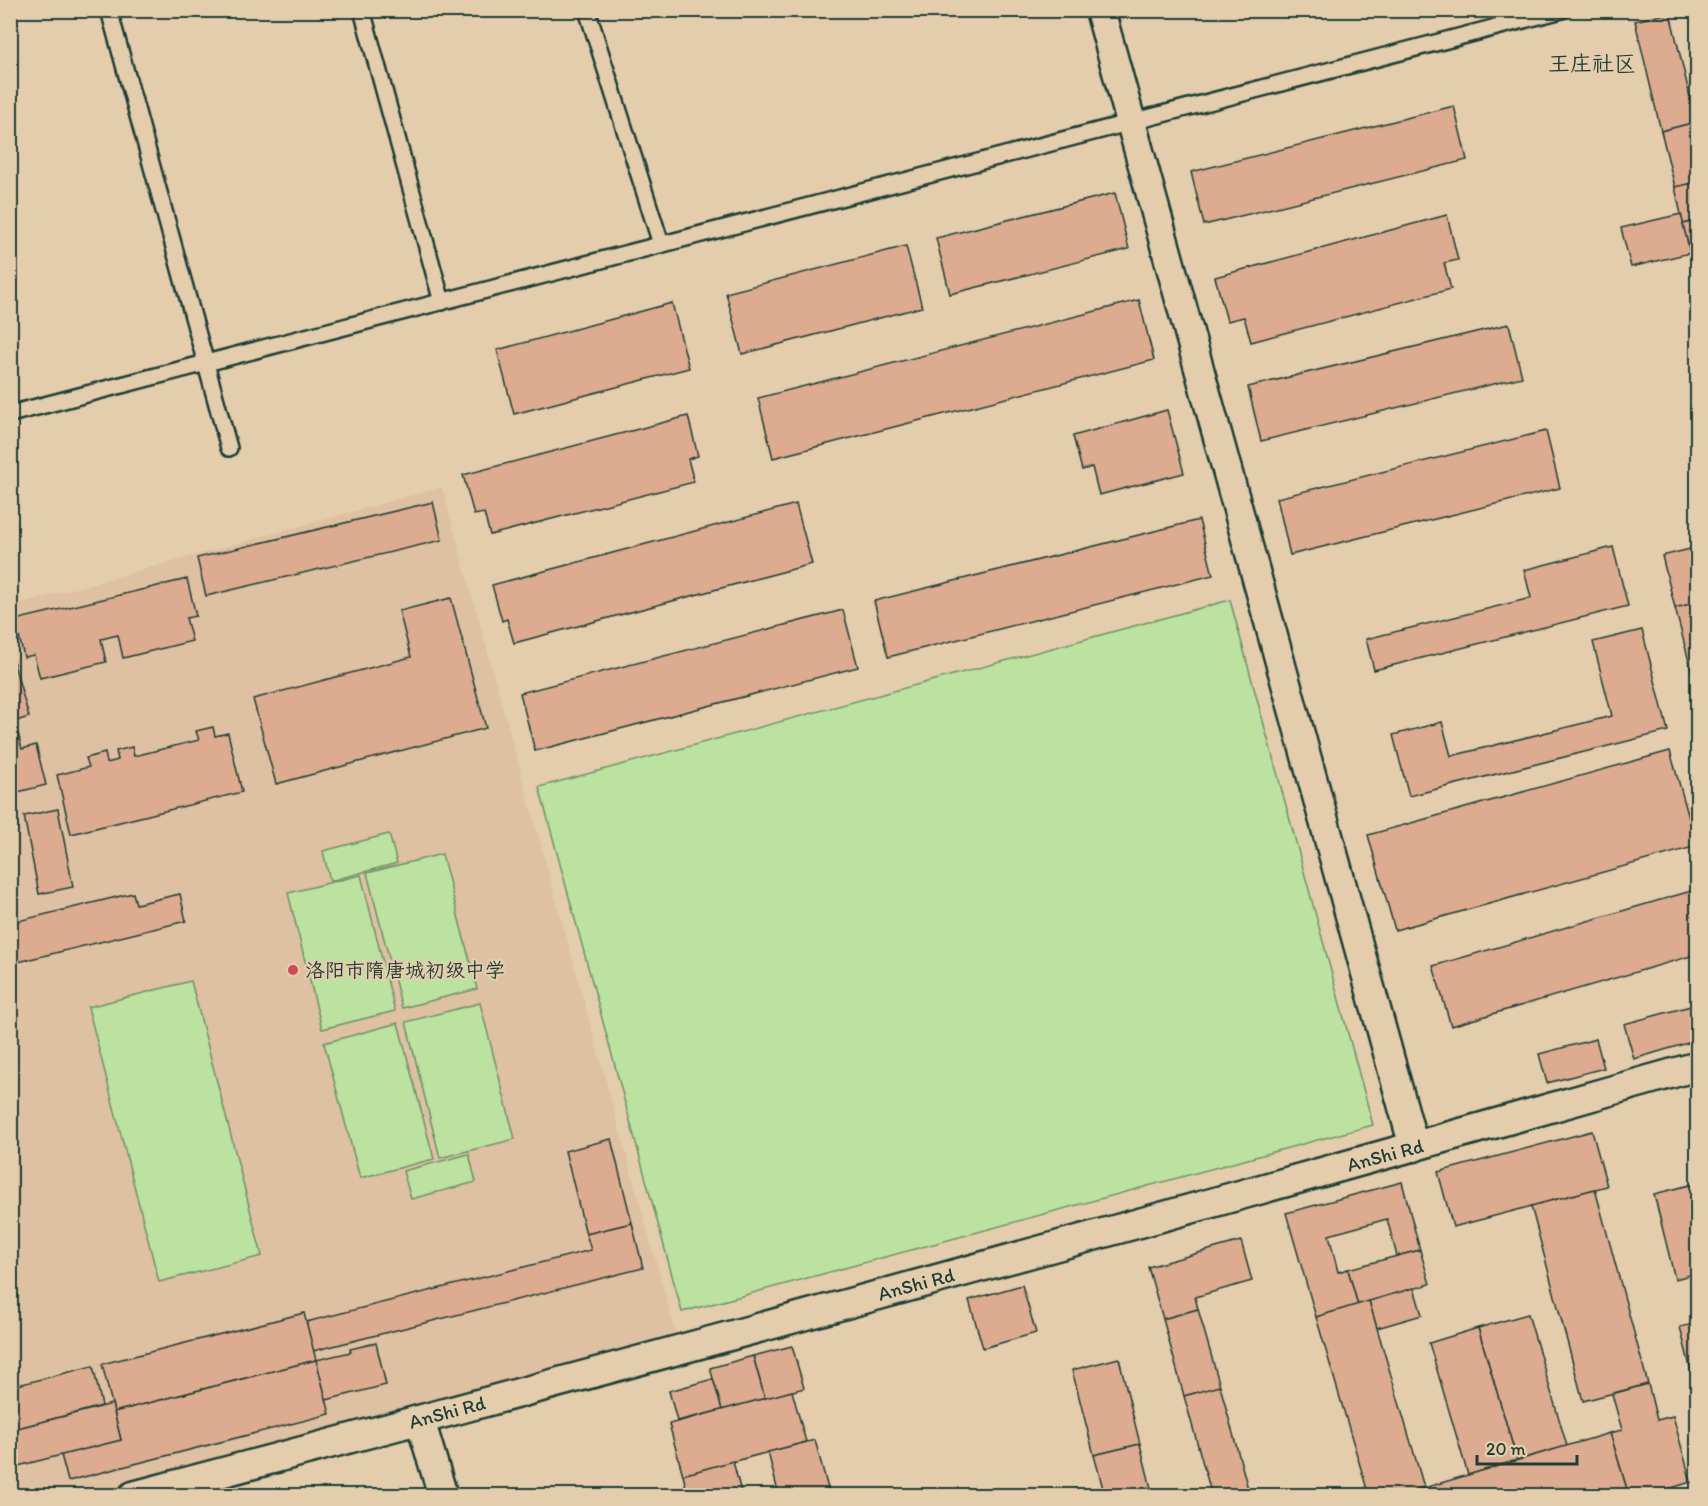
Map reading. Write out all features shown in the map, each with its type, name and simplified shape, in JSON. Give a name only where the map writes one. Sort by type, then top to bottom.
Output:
[{"type":"street","points":[[1100,10],[1414,1147]]},
{"type":"street","name":"AnShi Rd","points":[[133,1496],[420,1420],[1414,1147],[1698,1066]]},
{"type":"street","points":[[420,1420],[443,1496]]},
{"type":"lane","points":[[109,10],[229,448]]},
{"type":"lane","points":[[362,10],[442,302]]},
{"type":"lane","points":[[587,10],[661,244]]},
{"type":"lane","points":[[10,414],[1562,10]]},
{"type":"shaded area","name":"洛阳市隋唐城初级中学","points":[[442,487],[676,1334],[89,1495],[11,1496],[11,606]]},
{"type":"green space","points":[[1230,600],[1373,1125],[682,1312],[539,787]]},
{"type":"green space","points":[[389,834],[397,863],[330,881],[323,851]]},
{"type":"green space","points":[[442,854],[477,989],[402,1008],[367,873]]},
{"type":"green space","points":[[361,875],[395,1011],[322,1029],[288,893]]},
{"type":"green space","points":[[191,981],[262,1256],[159,1282],[88,1007]]},
{"type":"green space","points":[[480,1003],[515,1139],[440,1158],[406,1022]]},
{"type":"green space","points":[[398,1023],[434,1159],[360,1178],[324,1043]]},
{"type":"green space","points":[[469,1154],[476,1182],[411,1199],[403,1171]]},
{"type":"building","points":[[1670,13],[1696,122],[1661,131],[1635,21]]},
{"type":"building","points":[[1454,106],[1467,160],[1204,225],[1191,172]]},
{"type":"building","points":[[1696,122],[1698,182],[1675,187],[1661,131]]},
{"type":"building","points":[[1698,182],[1698,221],[1683,224],[1675,187]]},
{"type":"building","points":[[1115,193],[1129,249],[950,294],[936,238]]},
{"type":"building","points":[[1681,214],[1690,253],[1631,267],[1621,228]]},
{"type":"building","points":[[1447,215],[1458,260],[1444,263],[1451,289],[1251,342],[1244,317],[1227,321],[1215,277]]},
{"type":"building","points":[[1698,221],[1698,283],[1683,224]]},
{"type":"building","points":[[906,246],[922,307],[742,354],[726,293]]},
{"type":"building","points":[[1139,300],[1154,360],[773,458],[758,398]]},
{"type":"building","points":[[672,303],[689,368],[514,414],[497,350]]},
{"type":"building","points":[[1509,324],[1522,377],[1261,441],[1248,387]]},
{"type":"building","points":[[1167,410],[1184,473],[1099,495],[1092,467],[1082,470],[1073,436]]},
{"type":"building","points":[[688,416],[698,456],[688,459],[694,482],[490,535],[484,513],[474,515],[463,475]]},
{"type":"building","points":[[1546,431],[1560,488],[1290,555],[1277,498]]},
{"type":"building","points":[[433,502],[442,540],[206,596],[197,558]]},
{"type":"building","points":[[796,504],[812,564],[514,643],[507,619],[502,621],[492,585]]},
{"type":"building","points":[[1199,520],[1213,575],[888,657],[874,601]]},
{"type":"building","points":[[1613,547],[1628,606],[1374,670],[1366,639],[1531,598],[1524,570]]},
{"type":"building","points":[[1698,547],[1698,602],[1675,608],[1662,556]]},
{"type":"building","points":[[187,579],[196,616],[186,618],[192,641],[123,658],[118,635],[101,639],[106,662],[40,678],[34,655],[24,657],[15,620]]},
{"type":"building","points":[[451,598],[486,728],[276,784],[253,699],[411,657],[399,611]]},
{"type":"building","points":[[1698,602],[1698,672],[1692,673],[1675,608]]},
{"type":"building","points":[[843,610],[858,667],[535,751],[520,693]]},
{"type":"building","points":[[1642,630],[1668,731],[1409,796],[1393,735],[1442,722],[1451,756],[1612,716],[1593,642]]},
{"type":"building","points":[[10,650],[29,717],[10,723]]},
{"type":"building","points":[[1698,672],[1698,696],[1692,673]]},
{"type":"building","points":[[213,727],[215,736],[228,733],[242,792],[71,834],[57,775],[89,767],[86,758],[105,753],[107,763],[118,760],[116,751],[132,747],[134,756],[199,740],[196,731]]},
{"type":"building","points":[[18,733],[22,749],[36,745],[46,785],[10,794],[10,735]]},
{"type":"building","points":[[1670,751],[1697,846],[1395,930],[1368,835]]},
{"type":"building","points":[[58,809],[73,887],[39,894],[24,816]]},
{"type":"building","points":[[1698,889],[1698,954],[1451,1026],[1433,966]]},
{"type":"building","points":[[133,893],[136,904],[180,894],[186,921],[10,964],[10,923]]},
{"type":"building","points":[[1698,1004],[1698,1040],[1634,1059],[1624,1024]]},
{"type":"building","points":[[1596,1039],[1604,1068],[1547,1083],[1539,1054]]},
{"type":"building","points":[[1592,1131],[1607,1186],[1453,1227],[1438,1172]]},
{"type":"building","points":[[611,1139],[632,1223],[586,1234],[565,1151]]},
{"type":"building","points":[[1402,1182],[1420,1250],[1397,1256],[1387,1219],[1329,1235],[1338,1272],[1348,1269],[1358,1305],[1316,1317],[1286,1213]]},
{"type":"building","points":[[1698,1183],[1698,1273],[1675,1279],[1654,1194]]},
{"type":"building","points":[[1595,1189],[1648,1384],[1583,1401],[1531,1206]]},
{"type":"building","points":[[632,1223],[643,1268],[313,1351],[306,1322],[591,1250],[586,1234]]},
{"type":"building","points":[[1241,1241],[1252,1281],[1195,1297],[1198,1309],[1163,1319],[1148,1267]]},
{"type":"building","points":[[1420,1250],[1430,1284],[1358,1305],[1348,1269]]},
{"type":"building","points":[[1022,1285],[1036,1333],[983,1348],[969,1300]]},
{"type":"building","points":[[1414,1288],[1422,1315],[1377,1328],[1369,1301]]},
{"type":"building","points":[[1369,1301],[1424,1487],[1397,1496],[1369,1496],[1316,1317]]},
{"type":"building","points":[[1198,1309],[1220,1386],[1184,1396],[1163,1319]]},
{"type":"building","points":[[304,1313],[316,1360],[114,1412],[102,1364]]},
{"type":"building","points":[[1528,1314],[1567,1446],[1517,1460],[1478,1328]]},
{"type":"building","points":[[1698,1323],[1698,1399],[1680,1327]]},
{"type":"building","points":[[1478,1328],[1517,1460],[1468,1475],[1429,1343]]},
{"type":"building","points":[[376,1343],[386,1385],[326,1400],[316,1360],[351,1352],[350,1349]]},
{"type":"building","points":[[792,1346],[804,1388],[765,1399],[753,1356]]},
{"type":"building","points":[[753,1356],[765,1399],[722,1410],[710,1368]]},
{"type":"building","points":[[1119,1358],[1140,1444],[1094,1455],[1072,1370]]},
{"type":"building","points":[[316,1360],[330,1414],[68,1481],[61,1455],[121,1440],[114,1412]]},
{"type":"building","points":[[93,1366],[102,1406],[10,1430],[10,1387]]},
{"type":"building","points":[[713,1379],[722,1410],[677,1421],[669,1391]]},
{"type":"building","points":[[1648,1384],[1657,1420],[1673,1416],[1691,1482],[1645,1496],[1629,1496],[1610,1433],[1622,1430],[1612,1394]]},
{"type":"building","points":[[1220,1386],[1250,1496],[1212,1496],[1184,1396]]},
{"type":"building","points":[[792,1391],[806,1442],[683,1475],[669,1424]]},
{"type":"building","points":[[112,1404],[121,1440],[10,1468],[10,1430]]},
{"type":"building","points":[[1610,1433],[1629,1496],[1397,1496]]},
{"type":"building","points":[[815,1440],[830,1496],[779,1496],[768,1452]]},
{"type":"building","points":[[1140,1444],[1153,1496],[1105,1496],[1094,1455]]},
{"type":"building","points":[[733,1461],[742,1496],[688,1496],[683,1475]]},
{"type":"place","name":"洛阳市隋唐城初级中学","points":[[293,970]]},
{"type":"district","name":"王庄社区","points":[[1592,63]]}]
